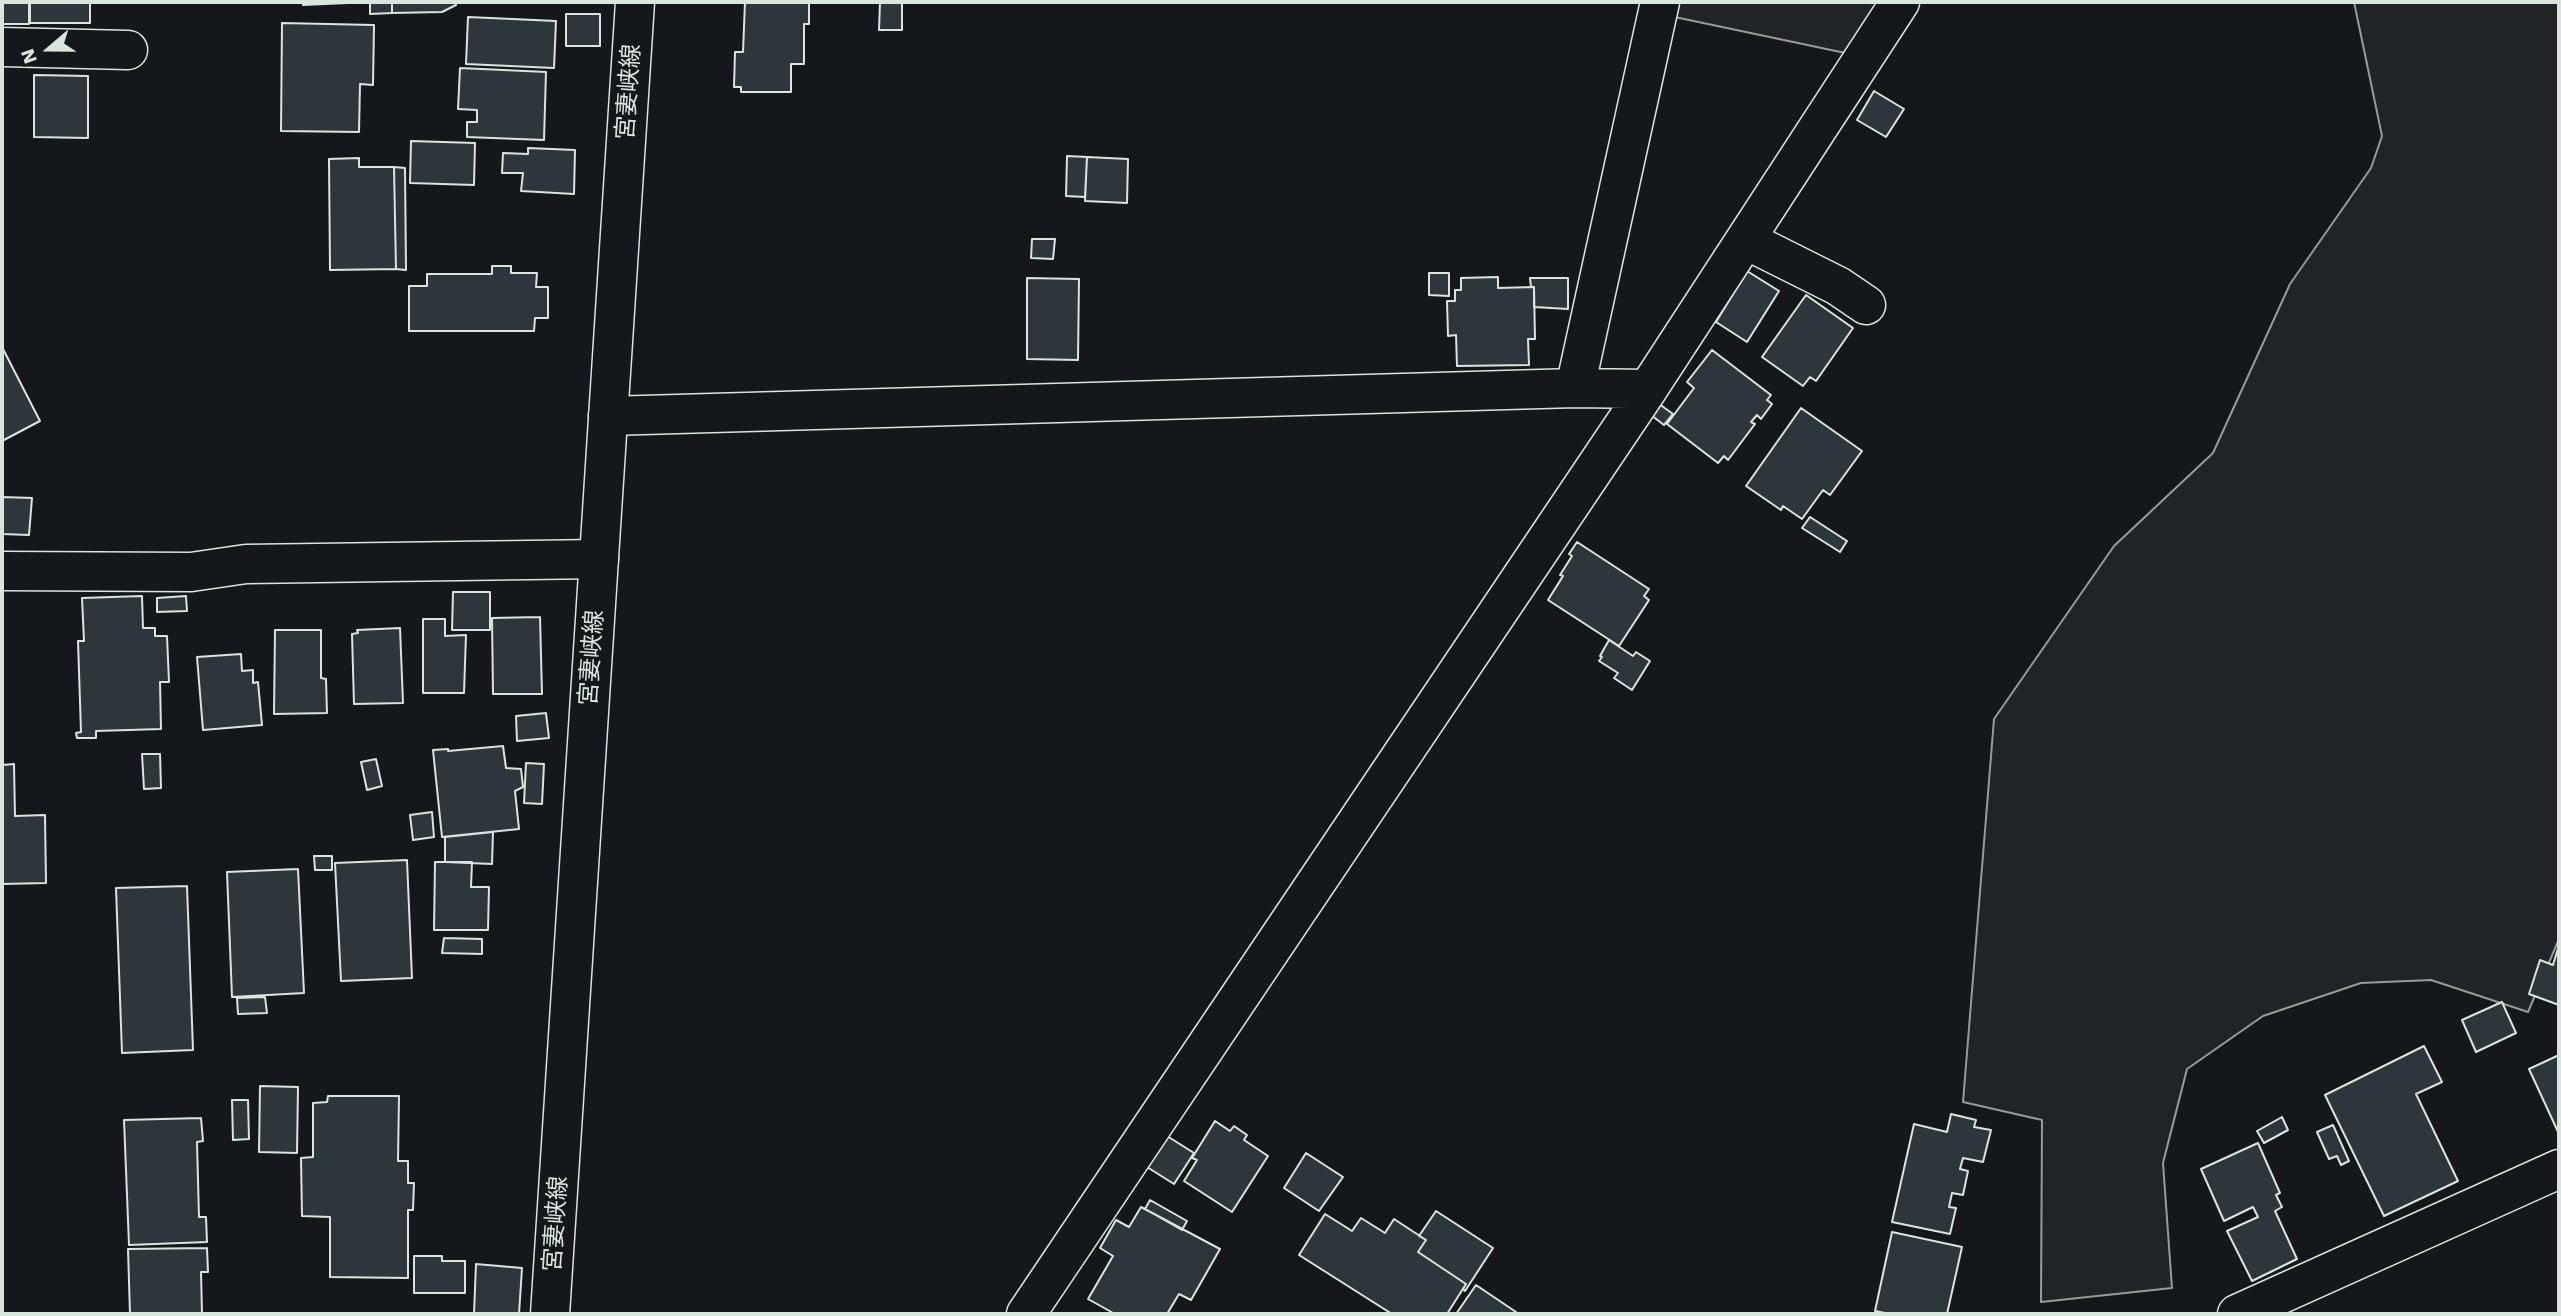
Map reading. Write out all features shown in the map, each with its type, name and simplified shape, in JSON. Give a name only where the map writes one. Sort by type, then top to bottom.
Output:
[{"type":"street","name":"宮妻峡線","points":[[550,1314],[635,2]]},
{"type":"street","points":[[1575,388],[1660,2]]},
{"type":"street","points":[[1026,1314],[1648,389],[1900,2]]},
{"type":"street","points":[[2,47],[128,50]]},
{"type":"street","points":[[1746,240],[1838,286],[1866,305]]},
{"type":"street","points":[[608,416],[1575,388],[1648,389]]},
{"type":"street","points":[[2,571],[191,572],[246,564],[599,559]]},
{"type":"street","points":[[2237,1314],[2278,1306],[2559,1170]]},
{"type":"shaded area","points":[[1673,2],[1885,2],[1850,54],[1670,16]]},
{"type":"shaded area","points":[[2354,2],[2559,2],[2559,939],[2528,1012],[2431,980],[2361,983],[2263,1016],[2187,1069],[2163,1163],[2172,1288],[2041,1302],[2042,1120],[1963,1102],[1994,719],[2114,546],[2213,453],[2290,284],[2371,168],[2382,136]]},
{"type":"building","points":[[2,2],[29,2],[29,24],[2,24]]},
{"type":"building","points":[[30,2],[90,2],[90,23],[30,23]]},
{"type":"building","points":[[303,2],[370,2],[303,5]]},
{"type":"building","points":[[370,2],[392,2],[392,13],[370,14]]},
{"type":"building","points":[[392,2],[456,2],[456,5],[442,12],[392,13]]},
{"type":"building","points":[[745,2],[809,2],[809,24],[804,24],[804,64],[791,64],[791,92],[741,92],[741,87],[734,87],[735,52],[743,52]]},
{"type":"building","points":[[880,2],[902,2],[902,30],[879,30]]},
{"type":"building","points":[[566,14],[600,14],[600,46],[566,46]]},
{"type":"building","points":[[468,17],[556,21],[554,68],[466,64]]},
{"type":"building","points":[[282,23],[374,25],[373,85],[360,84],[359,132],[281,131]]},
{"type":"building","points":[[460,68],[546,72],[544,140],[467,137],[467,122],[477,122],[477,110],[458,109]]},
{"type":"building","points":[[34,75],[88,76],[88,138],[34,137]]},
{"type":"building","points":[[1874,91],[1904,109],[1886,137],[1857,120]]},
{"type":"building","points":[[411,141],[475,143],[474,185],[410,183]]},
{"type":"building","points":[[528,148],[575,150],[574,194],[521,191],[523,173],[502,173],[503,153],[528,154]]},
{"type":"building","points":[[1067,156],[1087,157],[1085,197],[1066,196]]},
{"type":"building","points":[[1087,157],[1128,159],[1127,203],[1085,201]]},
{"type":"building","points":[[359,158],[359,167],[394,167],[396,269],[330,270],[329,159]]},
{"type":"building","points":[[394,167],[405,168],[406,270],[396,269]]},
{"type":"building","points":[[1032,239],[1055,239],[1053,259],[1031,258]]},
{"type":"building","points":[[492,266],[511,266],[511,273],[537,273],[536,287],[548,287],[548,318],[535,318],[534,331],[409,331],[409,286],[427,286],[427,274],[492,274]]},
{"type":"building","points":[[1747,271],[1779,291],[1747,342],[1716,322]]},
{"type":"building","points":[[1429,273],[1449,273],[1449,296],[1429,295]]},
{"type":"building","points":[[1498,277],[1498,288],[1534,287],[1535,339],[1528,339],[1529,365],[1457,366],[1456,335],[1448,336],[1447,301],[1455,301],[1455,290],[1461,290],[1461,278]]},
{"type":"building","points":[[1027,278],[1079,279],[1078,360],[1027,359]]},
{"type":"building","points":[[1530,278],[1568,278],[1568,309],[1534,307],[1534,287],[1531,287]]},
{"type":"building","points":[[1806,295],[1853,328],[1816,381],[1810,377],[1803,386],[1762,357]]},
{"type":"building","points":[[2,347],[40,421],[2,441]]},
{"type":"building","points":[[1712,350],[1771,395],[1767,400],[1772,404],[1761,419],[1757,415],[1751,422],[1755,424],[1728,460],[1724,456],[1718,463],[1667,424],[1694,388],[1687,382]]},
{"type":"building","points":[[1655,401],[1673,414],[1664,425],[1647,412]]},
{"type":"building","points":[[1801,408],[1862,451],[1830,495],[1823,490],[1802,519],[1783,506],[1781,510],[1746,486]]},
{"type":"building","points":[[2,497],[32,498],[29,535],[2,534]]},
{"type":"building","points":[[1810,517],[1847,541],[1840,552],[1802,528]]},
{"type":"building","points":[[1577,542],[1649,589],[1644,596],[1649,600],[1619,646],[1548,600],[1563,576],[1560,575]]},
{"type":"building","points":[[453,592],[490,592],[490,630],[452,630]]},
{"type":"building","points":[[142,596],[143,628],[155,628],[155,636],[167,636],[169,682],[160,682],[161,729],[96,731],[96,738],[77,738],[76,733],[81,732],[78,641],[84,641],[82,598]]},
{"type":"building","points":[[186,596],[187,611],[157,612],[157,598]]},
{"type":"building","points":[[540,617],[542,694],[493,694],[492,618]]},
{"type":"building","points":[[423,619],[445,619],[445,636],[466,635],[464,693],[423,693]]},
{"type":"building","points":[[400,628],[403,703],[354,704],[352,634],[358,633],[357,630]]},
{"type":"building","points":[[275,630],[321,630],[321,678],[326,679],[327,713],[274,714]]},
{"type":"building","points":[[1609,640],[1633,656],[1636,652],[1650,661],[1632,690],[1614,678],[1618,673],[1599,661]]},
{"type":"building","points":[[241,654],[242,671],[253,670],[253,683],[258,682],[262,725],[203,730],[197,657]]},
{"type":"building","points":[[546,713],[549,738],[517,741],[516,716]]},
{"type":"building","points":[[503,746],[506,768],[521,769],[523,787],[515,791],[519,829],[442,837],[433,750]]},
{"type":"building","points":[[142,754],[160,754],[161,788],[144,789]]},
{"type":"building","points":[[376,759],[382,786],[367,790],[361,762]]},
{"type":"building","points":[[526,763],[544,764],[542,804],[524,803]]},
{"type":"building","points":[[14,764],[15,816],[45,815],[46,883],[2,884],[2,765]]},
{"type":"building","points":[[432,812],[434,837],[413,840],[410,815]]},
{"type":"building","points":[[493,832],[492,864],[445,862],[445,837]]},
{"type":"building","points":[[314,856],[332,856],[332,870],[315,870]]},
{"type":"building","points":[[407,860],[412,978],[341,981],[335,863]]},
{"type":"building","points":[[435,862],[472,862],[471,887],[489,887],[488,930],[434,930]]},
{"type":"building","points":[[298,869],[304,993],[232,997],[227,872]]},
{"type":"building","points":[[187,886],[193,1050],[122,1053],[116,888]]},
{"type":"building","points":[[444,938],[482,939],[482,954],[442,953]]},
{"type":"building","points":[[2559,945],[2559,1005],[2529,994],[2540,960],[2553,965]]},
{"type":"building","points":[[265,997],[267,1013],[238,1014],[237,998]]},
{"type":"building","points":[[2502,1002],[2516,1033],[2476,1052],[2462,1020]]},
{"type":"building","points":[[2424,1046],[2442,1082],[2416,1094],[2458,1181],[2384,1216],[2325,1095]]},
{"type":"building","points":[[2559,1055],[2559,1134],[2529,1069]]},
{"type":"building","points":[[260,1086],[298,1087],[297,1153],[259,1152]]},
{"type":"building","points":[[328,1096],[399,1096],[398,1161],[408,1161],[408,1183],[414,1183],[413,1210],[408,1210],[408,1278],[330,1277],[330,1217],[302,1216],[301,1158],[313,1157],[313,1103],[327,1102]]},
{"type":"building","points":[[232,1100],[248,1100],[249,1139],[233,1140]]},
{"type":"building","points":[[1951,1114],[1976,1120],[1974,1127],[1991,1130],[1983,1162],[1963,1158],[1960,1169],[1968,1171],[1963,1195],[1952,1193],[1949,1207],[1956,1208],[1950,1234],[1892,1222],[1914,1124],[1947,1132]]},
{"type":"building","points":[[2282,1117],[2288,1130],[2264,1143],[2257,1131]]},
{"type":"building","points":[[201,1118],[203,1141],[197,1142],[199,1217],[206,1217],[207,1242],[129,1245],[124,1120]]},
{"type":"building","points":[[1215,1121],[1230,1131],[1234,1126],[1247,1135],[1244,1140],[1268,1156],[1232,1212],[1184,1181],[1197,1160],[1192,1158]]},
{"type":"building","points":[[2333,1125],[2349,1161],[2341,1165],[2337,1156],[2329,1159],[2317,1132]]},
{"type":"building","points":[[1167,1136],[1194,1153],[1174,1184],[1147,1167]]},
{"type":"building","points":[[2258,1143],[2280,1193],[2276,1195],[2282,1207],[2275,1211],[2297,1259],[2252,1281],[2227,1231],[2258,1217],[2253,1207],[2224,1221],[2201,1169]]},
{"type":"building","points":[[1306,1153],[1343,1177],[1319,1211],[1284,1188]]},
{"type":"building","points":[[1150,1200],[1187,1221],[1182,1230],[1145,1209]]},
{"type":"building","points":[[1141,1207],[1220,1249],[1191,1300],[1179,1294],[1167,1314],[1115,1314],[1088,1299],[1113,1256],[1100,1248],[1116,1220],[1129,1227]]},
{"type":"building","points":[[1436,1211],[1493,1248],[1465,1291],[1463,1289],[1466,1284],[1418,1252],[1426,1240],[1419,1236]]},
{"type":"building","points":[[1325,1214],[1352,1231],[1361,1218],[1385,1233],[1394,1219],[1426,1240],[1418,1252],[1466,1284],[1447,1314],[1392,1314],[1299,1255]]},
{"type":"building","points":[[1892,1232],[1962,1247],[1947,1314],[1890,1314],[1875,1311]]},
{"type":"building","points":[[207,1248],[208,1272],[201,1272],[202,1314],[130,1314],[128,1249]]},
{"type":"building","points":[[414,1256],[442,1256],[442,1261],[465,1261],[465,1293],[414,1293]]},
{"type":"building","points":[[476,1264],[522,1268],[519,1314],[474,1314]]},
{"type":"building","points":[[1476,1285],[1519,1314],[1456,1314]]}]
